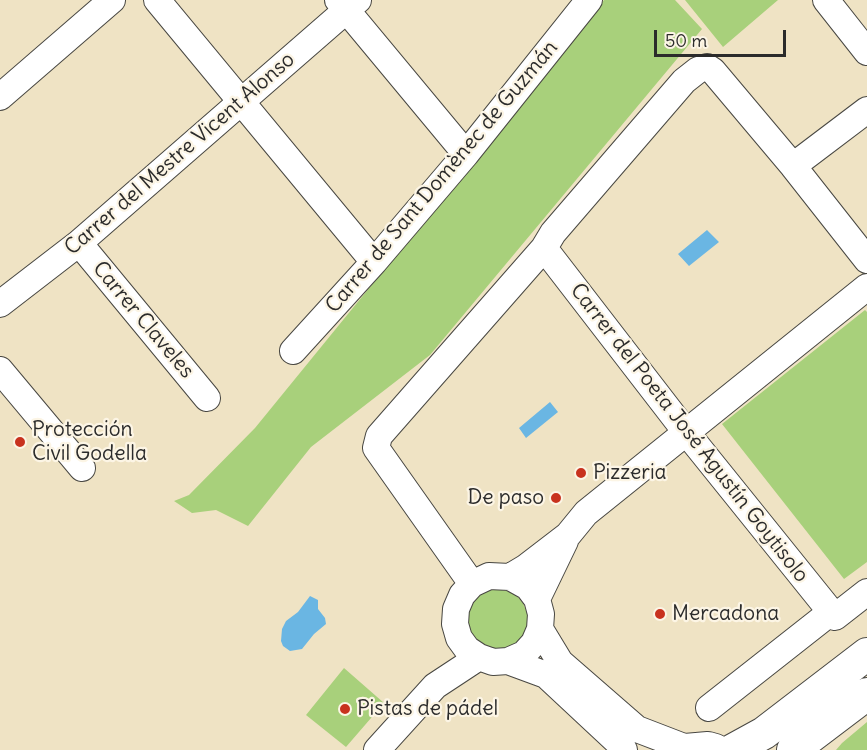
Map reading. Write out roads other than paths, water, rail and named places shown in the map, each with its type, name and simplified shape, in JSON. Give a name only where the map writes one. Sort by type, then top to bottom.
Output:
[{"type":"main road","points":[[733,750],[764,733],[867,654]]},
{"type":"main road","points":[[793,750],[867,694]]},
{"type":"main road","points":[[826,750],[867,712]]},
{"type":"street","points":[[0,97],[112,0]]},
{"type":"street","points":[[157,0],[374,262]]},
{"type":"street","name":"Carrer de Sant Domènec de Guzmán","points":[[293,351],[374,262],[466,154],[589,0]]},
{"type":"street","points":[[826,0],[867,52]]},
{"type":"street","points":[[347,3],[466,154]]},
{"type":"street","name":"Carrer del Mestre Vicent Alonso","points":[[0,304],[79,243],[243,102],[347,3]]},
{"type":"street","points":[[472,584],[376,448],[379,436],[544,248],[553,233],[684,81],[698,70],[707,67],[713,71],[794,166],[867,260]]},
{"type":"street","points":[[794,166],[867,110]]},
{"type":"street","name":"Carrer Claveles","points":[[79,243],[207,398]]},
{"type":"street","name":"Carrer del Poeta José Agustín Goytisolo","points":[[544,248],[686,432],[833,614]]},
{"type":"street","points":[[537,599],[568,535],[585,513],[867,287]]},
{"type":"street","points":[[0,370],[82,468]]},
{"type":"street","points":[[510,577],[568,535]]},
{"type":"street","points":[[489,576],[510,577],[528,587],[537,599],[541,614],[540,629],[534,643],[524,654],[508,661],[493,662],[467,649],[459,638],[455,624],[456,609],[462,595],[472,584],[489,576]]},
{"type":"street","points":[[709,708],[833,614],[867,592]]},
{"type":"street","points":[[540,629],[560,662],[637,729],[697,750]]},
{"type":"street","points":[[377,750],[435,686],[479,657]]},
{"type":"street","points":[[508,661],[546,675],[624,750]]},
{"type":"water","points":[[707,230],[719,242],[689,266],[678,254]]},
{"type":"water","points":[[550,402],[558,412],[526,438],[519,428]]},
{"type":"water","points":[[310,596],[318,600],[318,609],[325,618],[326,624],[302,649],[290,651],[283,646],[281,641],[282,629],[286,621],[298,612]]},
{"type":"place","name":"Protección Civil Godella","points":[[20,442]]},
{"type":"place","name":"Pizzeria","points":[[581,473]]},
{"type":"place","name":"De paso","points":[[556,498]]},
{"type":"place","name":"Mercadona","points":[[660,614]]},
{"type":"place","name":"Pistas de pádel","points":[[345,709]]}]
